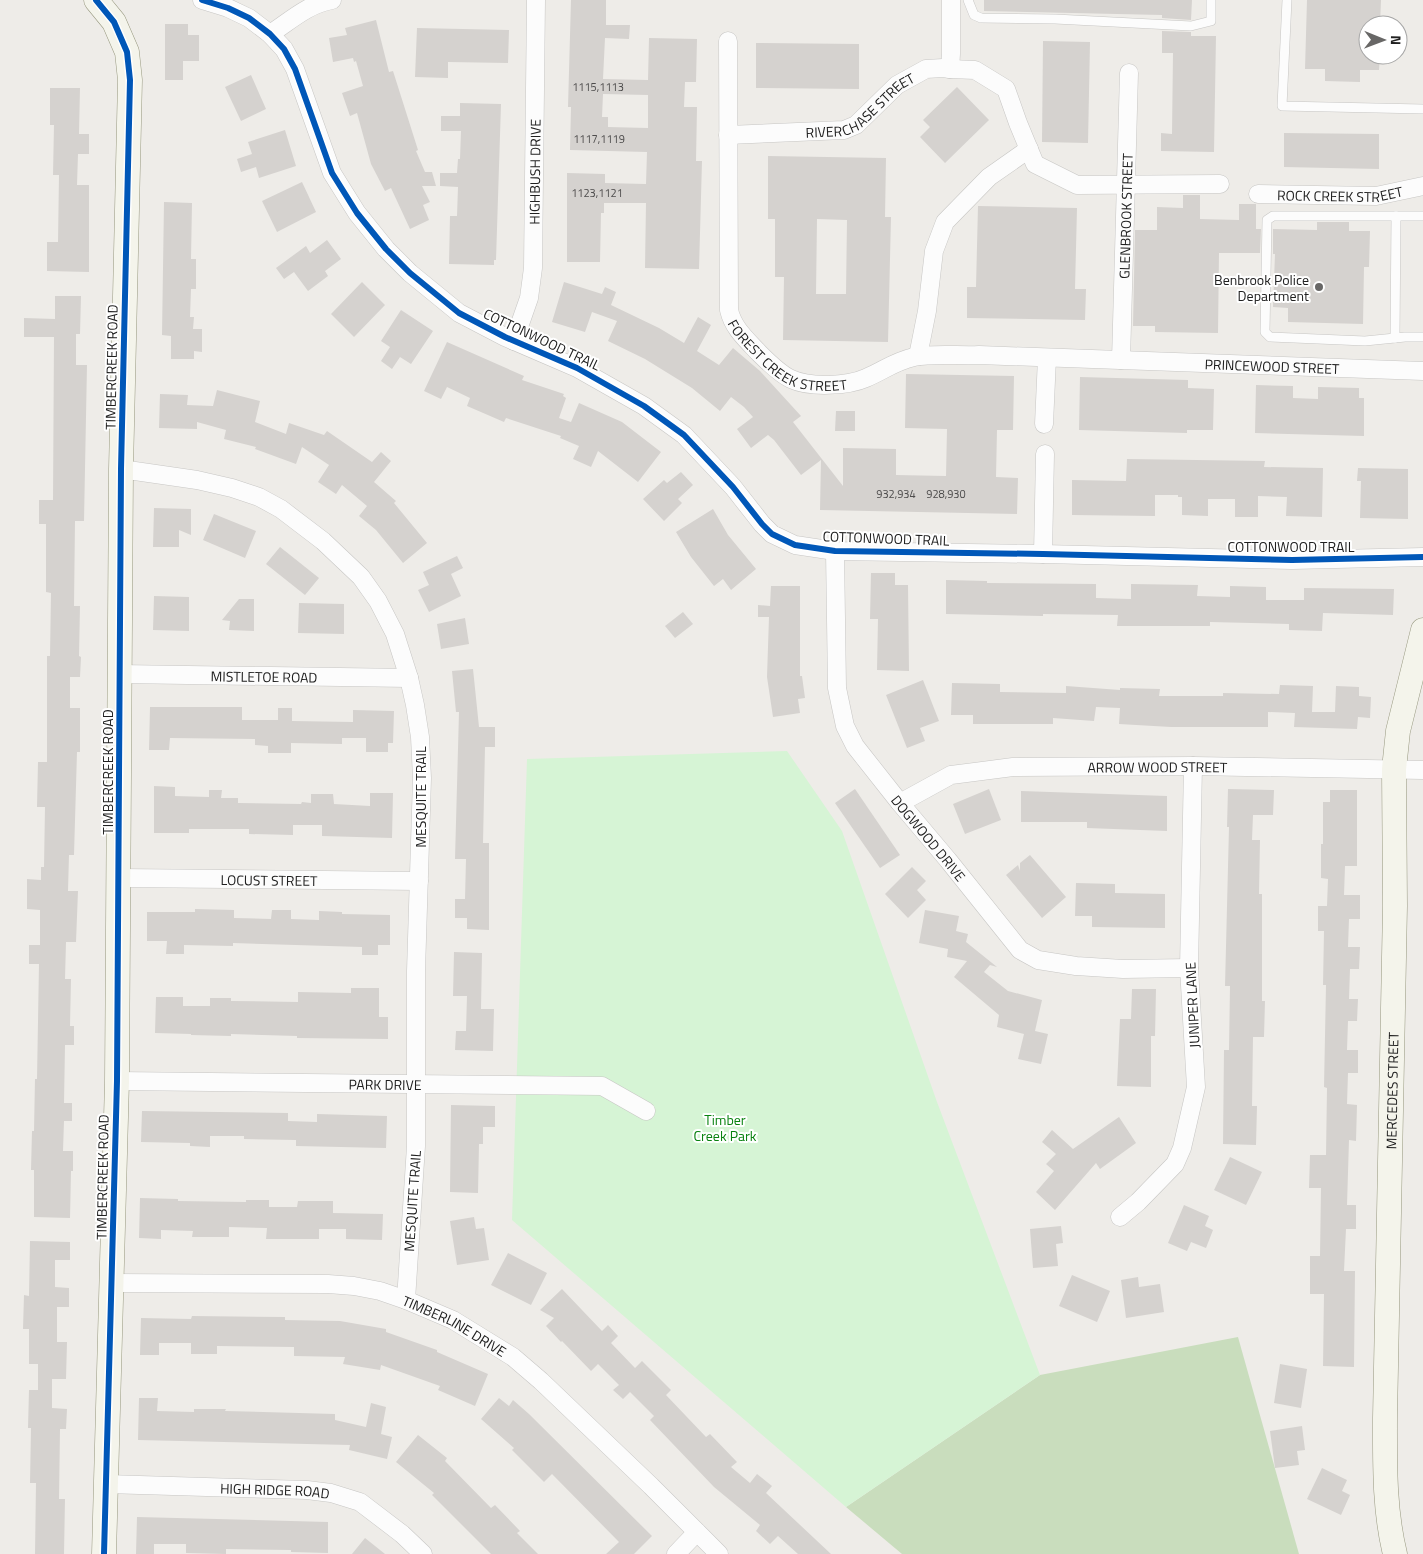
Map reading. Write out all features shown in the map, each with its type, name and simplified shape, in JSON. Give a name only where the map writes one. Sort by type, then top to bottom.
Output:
[{"type":"street","name":"TIMBERCREEK ROAD","points":[[96,0],[114,22],[127,52],[130,80],[121,469],[117,1081],[104,1554]]},
{"type":"street","name":"COTTONWOOD TRAIL","points":[[202,0],[235,11],[249,18],[270,34],[284,49],[296,69],[332,173],[356,213],[386,249],[410,273],[459,313],[514,341],[578,368],[644,406],[684,435],[733,487],[772,534],[795,545],[835,551],[1292,560],[1423,557]]},
{"type":"street","points":[[270,34],[309,8],[320,2],[332,0]]},
{"type":"street","points":[[522,0],[536,0]]},
{"type":"street","name":"HIGHBUSH DRIVE","points":[[514,341],[529,298],[533,268],[536,0]]},
{"type":"street","points":[[950,69],[951,0]]},
{"type":"street","name":"FOREST CREEK STREET","points":[[728,41],[729,310],[732,321],[740,333],[768,362],[790,379],[804,383],[840,385],[865,379],[898,361],[918,356],[1121,360]]},
{"type":"street","name":"RIVERCHASE STREET","points":[[728,135],[844,130],[856,125],[897,85],[926,69],[943,68],[975,70],[1006,89],[1029,149]]},
{"type":"street","name":"GLENBROOK STREET","points":[[1121,360],[1129,73]]},
{"type":"street","points":[[918,356],[927,311],[934,251],[945,222],[989,178],[1029,149],[1035,164],[1077,185],[1220,184]]},
{"type":"street","name":"ROCK CREEK STREET","points":[[1258,194],[1376,196],[1423,186]]},
{"type":"street","points":[[1044,424],[1046,358]]},
{"type":"street","name":"PRINCEWOOD STREET","points":[[1121,360],[1423,371]]},
{"type":"street","points":[[1043,554],[1045,454]]},
{"type":"street","name":"MESQUITE TRAIL","points":[[121,469],[198,480],[232,488],[259,497],[281,509],[323,541],[361,577],[378,601],[395,634],[415,704],[422,770],[416,971],[416,1146],[406,1300]]},
{"type":"street","name":"DOGWOOD DRIVE","points":[[835,551],[837,688],[846,726],[855,746],[1020,950],[1038,960],[1076,966],[1123,969],[1188,968]]},
{"type":"street","name":"MERCEDES STREET","points":[[1395,1554],[1390,1535],[1385,1497],[1395,906],[1394,769],[1398,730],[1423,630]]},
{"type":"street","name":"MISTLETOE ROAD","points":[[119,674],[409,678]]},
{"type":"street","name":"ARROW WOOD STREET","points":[[900,803],[951,775],[1013,767],[1193,766],[1423,770]]},
{"type":"street","name":"JUNIPER LANE","points":[[1120,1217],[1138,1202],[1175,1164],[1182,1148],[1196,1086],[1188,968],[1193,766]]},
{"type":"street","name":"LOCUST STREET","points":[[119,878],[419,881]]},
{"type":"street","name":"PARK DRIVE","points":[[117,1081],[602,1086],[646,1111]]},
{"type":"street","name":"TIMBERLINE DRIVE","points":[[112,1283],[328,1284],[354,1286],[380,1291],[453,1320],[513,1357],[651,1486],[720,1554]]},
{"type":"street","name":"HIGH RIDGE ROAD","points":[[106,1484],[307,1490],[331,1493],[360,1502],[402,1534],[423,1554]]},
{"type":"street","points":[[676,1554],[697,1532]]},
{"type":"lane","points":[[968,0],[974,15],[981,18],[1056,19],[1191,26],[1211,21],[1212,0]]},
{"type":"lane","points":[[1287,0],[1282,106],[1423,109]]},
{"type":"lane","points":[[1423,216],[1273,216],[1268,220],[1265,332],[1270,337],[1365,341],[1423,337]]},
{"type":"lane","points":[[1395,338],[1396,216]]},
{"type":"green space","name":"Timber Creek Park","points":[[787,751],[842,831],[937,1102],[1040,1375],[846,1507],[512,1220],[527,759]]},
{"type":"green space","points":[[1238,1337],[1299,1554],[902,1554],[846,1507],[1040,1375]]},
{"type":"building","points":[[571,0],[606,0],[606,25],[630,25],[629,39],[605,38],[603,79],[648,80],[649,38],[697,39],[696,82],[685,82],[684,107],[697,107],[696,161],[702,161],[699,269],[645,268],[646,203],[604,203],[604,213],[601,213],[600,262],[567,262],[567,173],[605,174],[605,183],[646,184],[647,152],[570,150],[571,107],[568,107]],"holes":[[[603,94],[648,95],[648,128],[608,127],[608,117],[602,117]]]},
{"type":"building","points":[[984,0],[1192,0],[1191,20],[1162,18],[1162,15],[984,11]]},
{"type":"building","points":[[1307,0],[1381,0],[1380,15],[1358,15],[1358,65],[1379,65],[1379,70],[1360,70],[1360,82],[1325,81],[1325,69],[1305,69]]},
{"type":"building","points":[[376,20],[389,72],[393,71],[418,150],[416,151],[425,172],[432,172],[436,186],[422,186],[430,202],[423,205],[429,220],[410,229],[391,188],[385,191],[371,164],[357,113],[350,116],[342,93],[363,86],[356,61],[354,62],[353,58],[333,62],[329,38],[347,35],[345,28]]},
{"type":"building","points":[[165,24],[188,24],[188,35],[199,35],[199,61],[183,61],[183,80],[165,80]]},
{"type":"building","points":[[417,28],[509,30],[508,63],[448,62],[448,78],[415,77]]},
{"type":"building","points":[[1162,31],[1191,32],[1191,36],[1216,36],[1214,152],[1161,151],[1161,133],[1172,134],[1173,53],[1162,53]]},
{"type":"building","points":[[1043,41],[1090,42],[1088,143],[1042,142]]},
{"type":"building","points":[[756,43],[859,44],[859,89],[756,88]]},
{"type":"building","points":[[251,75],[266,109],[241,121],[225,87]]},
{"type":"building","points":[[957,87],[989,120],[945,163],[920,137],[930,127],[923,120]]},
{"type":"building","points":[[50,88],[80,88],[79,134],[89,134],[89,154],[78,154],[77,185],[89,185],[89,272],[47,271],[47,242],[58,242],[59,175],[53,175],[54,125],[50,125]]},
{"type":"building","points":[[460,103],[501,104],[496,260],[494,260],[494,265],[449,264],[450,216],[457,216],[458,187],[440,186],[440,173],[457,173],[458,159],[460,159],[461,131],[441,131],[441,116],[460,116]]},
{"type":"building","points":[[285,130],[296,166],[259,178],[256,167],[241,172],[237,159],[252,154],[248,142]]},
{"type":"building","points":[[1284,133],[1379,134],[1379,169],[1284,167]]},
{"type":"building","points":[[768,156],[886,158],[885,217],[891,217],[888,342],[783,340],[784,277],[775,277],[775,219],[768,219]],"holes":[[[817,219],[847,220],[846,294],[816,294]]]},
{"type":"building","points":[[302,182],[316,212],[277,232],[262,201]]},
{"type":"building","points":[[1183,195],[1200,195],[1200,219],[1239,220],[1239,204],[1256,204],[1256,229],[1261,229],[1260,253],[1219,253],[1218,333],[1155,332],[1155,326],[1133,326],[1135,230],[1157,230],[1157,207],[1183,208]]},
{"type":"building","points":[[164,202],[192,203],[191,259],[196,259],[196,289],[191,289],[190,317],[194,317],[193,329],[202,329],[202,352],[194,351],[194,359],[171,359],[171,336],[162,335]]},
{"type":"building","points":[[978,206],[1077,208],[1075,289],[1086,289],[1085,320],[967,318],[967,287],[976,287]]},
{"type":"building","name":"Benbrook Police Department","points":[[1317,222],[1349,222],[1349,231],[1370,231],[1369,267],[1364,267],[1363,324],[1288,322],[1288,308],[1273,307],[1275,254],[1273,254],[1273,229],[1317,230]]},
{"type":"building","points":[[327,240],[341,259],[325,271],[328,276],[308,291],[294,272],[284,279],[276,268],[306,246],[310,253]]},
{"type":"building","points":[[362,282],[385,305],[354,337],[331,314]]},
{"type":"building","points":[[564,282],[602,294],[605,287],[616,292],[611,305],[659,328],[684,343],[698,317],[711,325],[697,351],[719,365],[733,348],[760,371],[801,416],[793,422],[843,486],[843,448],[896,449],[896,475],[946,476],[947,429],[905,428],[906,374],[1014,376],[1013,430],[997,430],[996,477],[1018,478],[1017,514],[820,510],[821,460],[801,475],[768,435],[751,448],[737,429],[753,417],[744,407],[731,397],[720,411],[692,388],[645,359],[608,341],[617,321],[592,312],[585,332],[552,322]]},
{"type":"building","points":[[55,296],[81,296],[80,334],[76,334],[76,365],[87,365],[84,521],[75,521],[74,606],[80,606],[80,677],[70,677],[70,708],[80,708],[80,752],[77,752],[74,855],[69,855],[68,891],[78,891],[76,942],[66,942],[65,979],[71,979],[70,1026],[74,1026],[74,1045],[65,1045],[64,1103],[72,1103],[72,1121],[64,1121],[63,1151],[73,1151],[70,1218],[34,1217],[34,1170],[31,1170],[35,1079],[37,1079],[39,964],[29,964],[29,945],[40,945],[40,910],[27,909],[27,879],[41,880],[41,867],[44,867],[45,807],[37,807],[38,762],[47,762],[47,656],[50,656],[51,593],[46,592],[46,524],[39,524],[39,500],[53,500],[54,337],[24,337],[24,318],[55,319]]},
{"type":"building","points":[[401,310],[433,331],[411,364],[400,357],[392,369],[381,361],[390,347],[381,341]]},
{"type":"building","points":[[447,342],[524,376],[522,380],[564,394],[563,396],[566,398],[559,418],[571,422],[579,403],[622,422],[661,452],[638,482],[598,451],[591,467],[573,459],[579,446],[560,438],[561,436],[506,418],[504,422],[467,406],[470,398],[447,387],[441,399],[424,391]]},
{"type":"building","points":[[1080,377],[1188,380],[1188,388],[1214,389],[1213,430],[1187,430],[1187,433],[1079,430]]},
{"type":"building","points":[[1256,385],[1293,386],[1293,398],[1318,399],[1318,387],[1359,388],[1359,398],[1364,398],[1364,436],[1255,433]]},
{"type":"building","points":[[217,390],[260,401],[255,422],[286,434],[289,423],[324,435],[327,431],[372,462],[381,452],[391,461],[374,482],[396,501],[394,503],[427,543],[403,563],[376,530],[359,516],[367,506],[342,485],[336,494],[318,482],[329,465],[302,447],[296,464],[255,449],[256,447],[224,439],[226,430],[197,422],[197,429],[159,428],[160,394],[188,395],[187,405],[213,406]]},
{"type":"building","points":[[836,411],[855,411],[855,431],[835,431]]},
{"type":"building","points":[[1127,459],[1265,461],[1264,467],[1323,468],[1322,517],[1286,516],[1287,497],[1258,496],[1258,517],[1235,517],[1235,499],[1208,499],[1208,516],[1182,515],[1182,497],[1178,497],[1178,495],[1155,495],[1155,516],[1072,515],[1072,480],[1126,481]]},
{"type":"building","points":[[1358,468],[1408,469],[1408,519],[1360,518],[1361,481],[1357,481]]},
{"type":"building","points":[[681,472],[693,485],[678,499],[682,503],[664,521],[643,499],[664,480],[667,483]]},
{"type":"building","points":[[154,508],[191,509],[191,535],[179,530],[179,547],[153,547]]},
{"type":"building","points":[[713,509],[728,535],[756,569],[731,590],[723,579],[714,586],[691,557],[676,532]]},
{"type":"building","points":[[214,514],[256,531],[245,558],[203,540]]},
{"type":"building","points":[[280,547],[319,578],[305,595],[266,564]]},
{"type":"building","points":[[457,556],[463,568],[451,574],[461,596],[429,612],[418,590],[429,585],[423,572]]},
{"type":"building","points":[[871,573],[895,573],[895,585],[908,585],[909,671],[877,670],[878,619],[870,619]]},
{"type":"building","points":[[946,580],[987,581],[987,583],[1096,584],[1096,598],[1131,599],[1131,584],[1198,585],[1197,596],[1230,597],[1230,586],[1266,587],[1266,600],[1304,600],[1304,588],[1394,589],[1393,615],[1323,613],[1322,631],[1289,630],[1289,624],[1210,622],[1210,626],[1117,626],[1118,615],[946,614]]},
{"type":"building","points":[[771,586],[800,586],[800,676],[802,676],[805,698],[798,699],[800,713],[773,717],[767,677],[769,617],[758,617],[758,605],[770,606]]},
{"type":"building","points":[[154,596],[189,597],[189,631],[153,630]]},
{"type":"building","points":[[239,599],[254,599],[254,631],[229,630],[230,621],[222,620]]},
{"type":"building","points":[[299,603],[344,604],[344,634],[298,633]]},
{"type":"building","points":[[683,612],[693,624],[675,638],[665,626]]},
{"type":"building","points":[[465,618],[469,644],[441,649],[437,624]]},
{"type":"building","points":[[473,669],[479,727],[495,727],[495,747],[485,747],[483,843],[489,843],[489,930],[467,929],[467,918],[455,918],[455,899],[465,899],[466,859],[455,859],[459,712],[456,712],[452,671]]},
{"type":"building","points":[[923,680],[939,721],[920,728],[925,741],[907,748],[886,695]]},
{"type":"building","points":[[952,683],[1000,684],[1000,692],[1066,693],[1066,686],[1120,690],[1120,688],[1160,689],[1159,696],[1223,696],[1223,693],[1279,694],[1280,685],[1313,686],[1312,712],[1335,712],[1336,686],[1359,687],[1359,696],[1371,697],[1370,718],[1358,717],[1357,729],[1294,727],[1295,713],[1268,712],[1268,727],[1171,727],[1119,724],[1120,708],[1096,707],[1094,721],[1053,718],[1053,724],[973,724],[973,715],[951,715]]},
{"type":"building","points":[[150,707],[242,707],[242,720],[278,720],[278,708],[292,708],[292,721],[353,722],[353,710],[394,711],[393,743],[388,743],[388,752],[366,752],[366,738],[342,738],[342,744],[291,743],[291,753],[268,753],[268,746],[255,745],[255,739],[170,738],[169,750],[149,750]]},
{"type":"building","points":[[154,786],[175,787],[175,796],[209,797],[209,790],[222,790],[221,798],[238,798],[238,803],[301,804],[302,802],[311,803],[311,794],[333,794],[334,804],[370,806],[370,793],[393,793],[392,838],[322,836],[322,825],[293,825],[293,835],[249,834],[249,829],[189,829],[189,833],[154,833]]},
{"type":"building","points":[[855,789],[900,855],[880,868],[835,803]]},
{"type":"building","points":[[989,789],[1001,820],[965,834],[953,804]]},
{"type":"building","points":[[1228,789],[1274,790],[1273,815],[1253,815],[1252,840],[1260,840],[1259,894],[1262,894],[1262,1001],[1265,1001],[1264,1037],[1253,1037],[1252,1106],[1257,1106],[1256,1145],[1223,1144],[1224,1050],[1229,1050],[1230,986],[1225,986],[1229,827],[1227,827]]},
{"type":"building","points":[[1330,790],[1357,790],[1357,866],[1345,866],[1344,895],[1360,895],[1360,919],[1349,919],[1348,947],[1360,947],[1359,969],[1350,969],[1349,999],[1358,999],[1357,1021],[1348,1021],[1347,1050],[1358,1050],[1358,1073],[1348,1073],[1347,1104],[1357,1105],[1356,1141],[1349,1140],[1347,1205],[1356,1205],[1356,1229],[1346,1229],[1344,1271],[1355,1271],[1354,1367],[1323,1366],[1324,1294],[1310,1294],[1310,1256],[1320,1256],[1321,1188],[1309,1188],[1310,1155],[1326,1155],[1327,1088],[1324,1087],[1326,985],[1323,985],[1324,931],[1318,931],[1318,906],[1327,906],[1328,879],[1321,878],[1321,844],[1323,844],[1323,802],[1330,802]]},
{"type":"building","points":[[1021,791],[1167,796],[1167,831],[1087,828],[1087,822],[1021,822]]},
{"type":"building","points":[[1030,855],[1066,897],[1042,918],[1006,875],[1018,865],[1020,871],[1020,863]]},
{"type":"building","points":[[912,867],[926,881],[917,890],[926,900],[908,918],[885,894]]},
{"type":"building","points":[[1076,883],[1115,884],[1115,893],[1165,894],[1165,928],[1092,927],[1092,916],[1075,916]]},
{"type":"building","points":[[195,909],[234,910],[234,918],[271,919],[272,910],[291,910],[291,919],[319,920],[319,911],[342,912],[342,914],[390,915],[390,945],[378,945],[378,955],[362,955],[362,947],[233,943],[233,946],[184,945],[184,954],[166,954],[167,941],[147,941],[147,912],[195,912]]},
{"type":"building","points":[[925,910],[959,916],[956,931],[968,934],[966,942],[997,967],[990,965],[984,972],[1008,991],[1042,1000],[1035,1031],[1048,1034],[1041,1064],[1018,1059],[1024,1034],[997,1027],[999,1015],[954,977],[967,961],[947,957],[948,949],[919,943]]},
{"type":"building","points":[[454,952],[482,953],[481,1009],[494,1009],[493,1051],[455,1050],[456,1031],[466,1031],[467,996],[453,996]]},
{"type":"building","points":[[351,988],[379,988],[379,1017],[388,1017],[388,1039],[155,1033],[156,997],[183,997],[183,1006],[210,1006],[210,998],[231,998],[231,1001],[298,1002],[298,992],[351,993]]},
{"type":"building","points":[[1132,989],[1156,989],[1155,1036],[1151,1036],[1151,1087],[1117,1086],[1120,1019],[1131,1019]]},
{"type":"building","points":[[451,1105],[495,1106],[495,1127],[483,1127],[483,1144],[479,1144],[478,1193],[450,1192]]},
{"type":"building","points":[[142,1111],[288,1113],[288,1121],[317,1122],[317,1114],[387,1116],[386,1148],[296,1146],[296,1140],[244,1139],[244,1136],[210,1136],[210,1147],[190,1146],[190,1143],[141,1142]]},
{"type":"building","points":[[1119,1117],[1136,1143],[1100,1169],[1096,1163],[1055,1210],[1036,1192],[1054,1171],[1046,1164],[1056,1154],[1042,1142],[1052,1130],[1073,1149]]},
{"type":"building","points":[[1230,1157],[1262,1172],[1246,1205],[1214,1190]]},
{"type":"building","points":[[140,1198],[178,1199],[178,1201],[246,1202],[246,1200],[269,1200],[269,1207],[297,1207],[298,1201],[333,1201],[333,1213],[383,1214],[382,1240],[346,1239],[346,1229],[319,1229],[319,1239],[266,1239],[267,1228],[229,1227],[229,1237],[192,1237],[193,1231],[161,1230],[161,1239],[139,1238]]},
{"type":"building","points":[[1184,1205],[1209,1216],[1205,1226],[1213,1230],[1206,1248],[1191,1242],[1187,1251],[1168,1243]]},
{"type":"building","points":[[474,1217],[476,1229],[484,1228],[489,1260],[457,1265],[450,1221]]},
{"type":"building","points":[[1061,1226],[1063,1243],[1056,1244],[1058,1266],[1033,1268],[1030,1229]]},
{"type":"building","points":[[30,1241],[70,1242],[70,1260],[55,1260],[55,1287],[69,1288],[69,1307],[57,1307],[57,1342],[67,1342],[66,1379],[52,1379],[52,1408],[67,1409],[66,1429],[60,1429],[59,1499],[65,1499],[64,1554],[35,1554],[36,1483],[30,1483],[31,1428],[28,1428],[29,1390],[38,1390],[38,1364],[29,1364],[29,1329],[23,1329],[24,1295],[29,1296]]},
{"type":"building","points":[[508,1253],[547,1273],[531,1305],[491,1285]]},
{"type":"building","points":[[1072,1275],[1110,1291],[1097,1322],[1059,1306]]},
{"type":"building","points":[[1138,1277],[1139,1287],[1160,1284],[1164,1312],[1126,1318],[1121,1280]]},
{"type":"building","points":[[562,1289],[602,1331],[608,1325],[618,1336],[611,1343],[635,1368],[642,1361],[671,1390],[666,1395],[706,1437],[710,1434],[737,1462],[731,1467],[750,1483],[757,1474],[772,1486],[766,1493],[831,1554],[798,1554],[778,1536],[770,1544],[756,1531],[760,1525],[714,1487],[650,1420],[654,1416],[630,1392],[623,1399],[613,1390],[619,1385],[598,1364],[591,1371],[561,1342],[546,1326],[554,1318],[540,1310]]},
{"type":"building","points":[[192,1316],[285,1317],[285,1320],[340,1321],[386,1329],[386,1332],[437,1350],[437,1352],[488,1374],[475,1406],[438,1390],[440,1386],[381,1365],[380,1370],[343,1364],[345,1357],[294,1356],[294,1347],[217,1346],[217,1354],[191,1354],[191,1343],[159,1343],[159,1355],[140,1355],[141,1318],[191,1319]]},
{"type":"building","points":[[1280,1364],[1307,1369],[1301,1408],[1274,1403]]},
{"type":"building","points":[[139,1398],[158,1398],[157,1411],[194,1412],[194,1409],[226,1409],[225,1411],[335,1414],[335,1420],[366,1427],[371,1403],[386,1407],[381,1434],[392,1437],[387,1459],[349,1450],[350,1445],[138,1440]]},
{"type":"building","points":[[499,1398],[509,1406],[513,1400],[529,1414],[652,1536],[634,1554],[606,1554],[619,1542],[552,1474],[544,1482],[512,1450],[514,1448],[481,1419]]},
{"type":"building","points":[[1302,1426],[1305,1450],[1297,1451],[1299,1465],[1275,1468],[1270,1431]]},
{"type":"building","points":[[418,1435],[447,1458],[445,1461],[491,1508],[495,1505],[520,1531],[517,1533],[538,1554],[491,1554],[432,1495],[434,1493],[396,1462]]},
{"type":"building","points":[[1322,1468],[1347,1480],[1342,1491],[1350,1495],[1341,1515],[1307,1499]]},
{"type":"building","points":[[137,1517],[328,1522],[328,1553],[291,1552],[291,1550],[226,1549],[226,1554],[186,1553],[186,1544],[154,1544],[154,1554],[136,1554]]},
{"type":"building","points":[[365,1538],[385,1554],[352,1554]]},
{"type":"cycle path","points":[[96,0],[114,22],[127,52],[130,80],[121,469],[117,1081],[104,1554]]},
{"type":"cycle path","points":[[202,0],[228,8],[249,18],[270,34],[284,49],[295,69],[332,173],[357,213],[386,249],[410,273],[459,313],[505,337],[577,368],[644,406],[684,435],[733,487],[772,534],[795,545],[835,551],[1292,560],[1423,557]]},
{"type":"place","name":"Benbrook Police Department","points":[[1319,287]]}]
